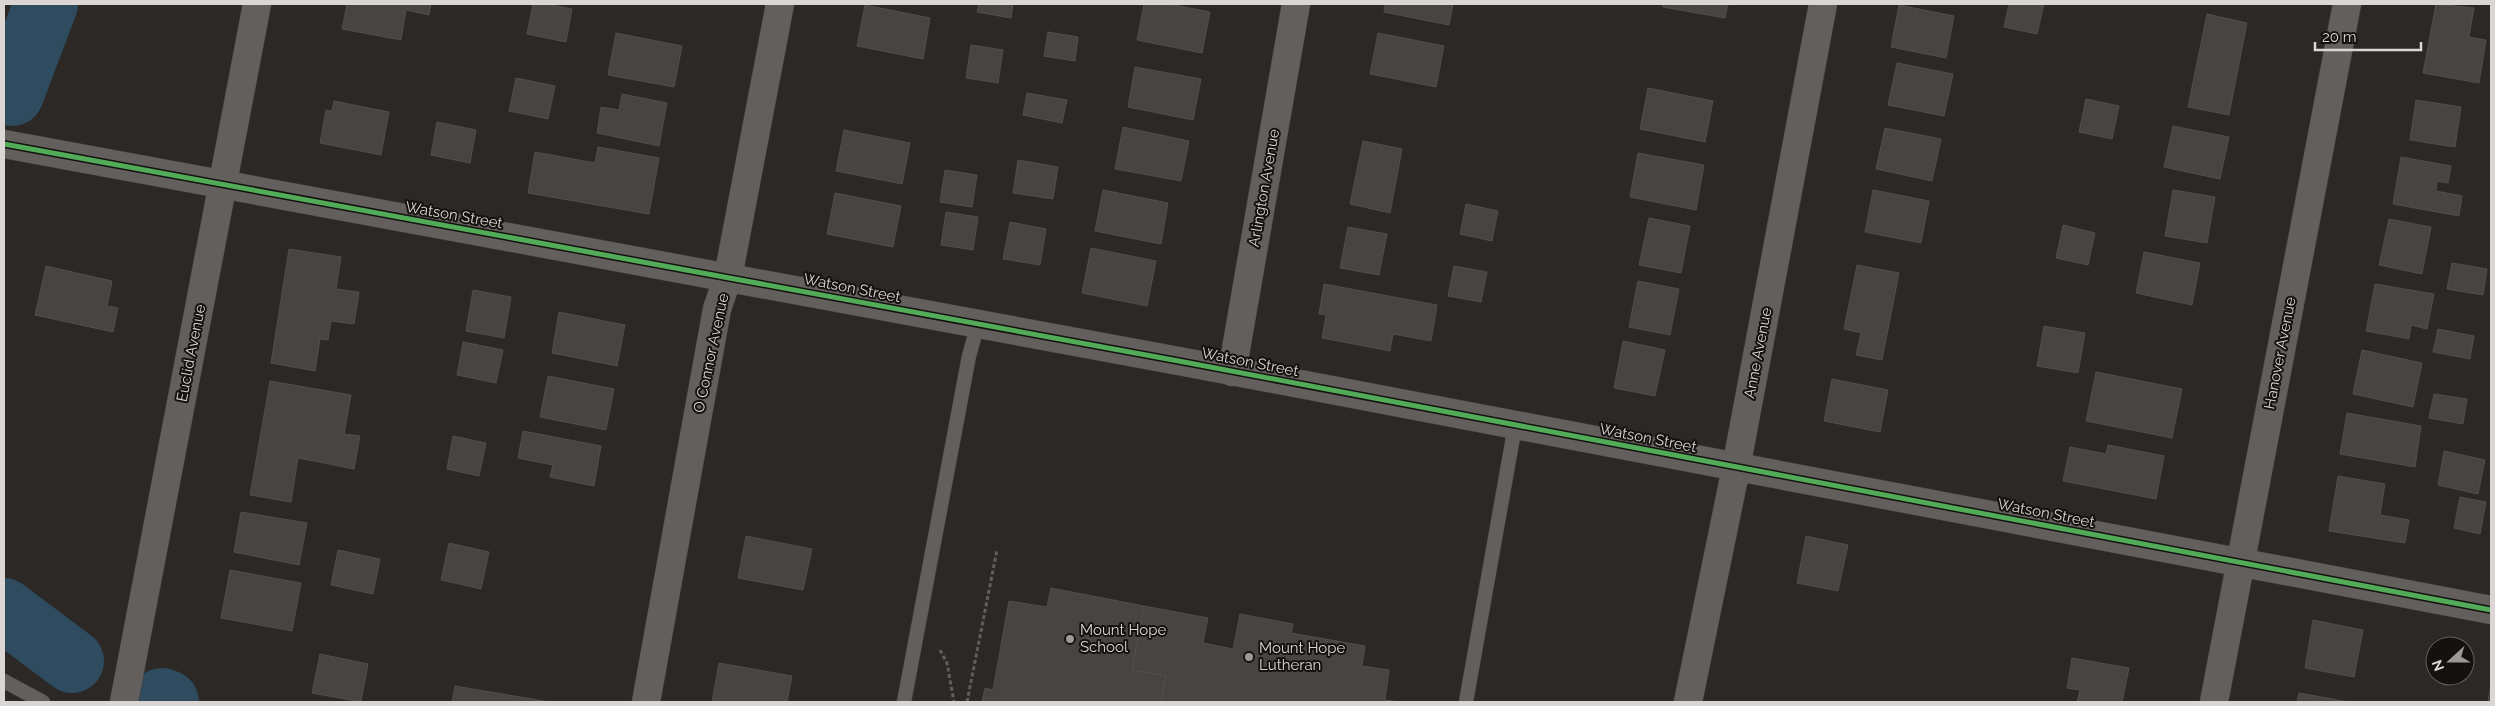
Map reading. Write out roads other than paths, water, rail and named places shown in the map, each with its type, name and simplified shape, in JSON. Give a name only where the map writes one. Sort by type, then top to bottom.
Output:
[{"type":"street","name":"Euclid Avenue","points":[[124,702],[257,4]]},
{"type":"street","name":"O Connor Avenue","points":[[646,702],[718,309],[728,277],[780,4]]},
{"type":"street","name":"Arlington Avenue","points":[[1232,372],[1296,4]]},
{"type":"street","name":"Anne Avenue","points":[[1688,702],[1736,468],[1823,4]]},
{"type":"street","name":"Hanover Avenue","points":[[2214,702],[2346,4]]},
{"type":"street","name":"Watson Street","points":[[4,144],[728,277],[2491,610]]},
{"type":"lane","points":[[904,702],[969,356],[978,324]]},
{"type":"lane","points":[[1466,702],[1515,426]]},
{"type":"lane","points":[[4,681],[44,702]]},
{"type":"waterway","points":[[12,94],[46,4]]},
{"type":"waterway","points":[[4,610],[72,661]]},
{"type":"waterway","points":[[162,700],[167,702]]},
{"type":"place","name":"Mount Hope School","points":[[1070,639]]},
{"type":"place","name":"Mount Hope Lutheran","points":[[1249,657]]}]
